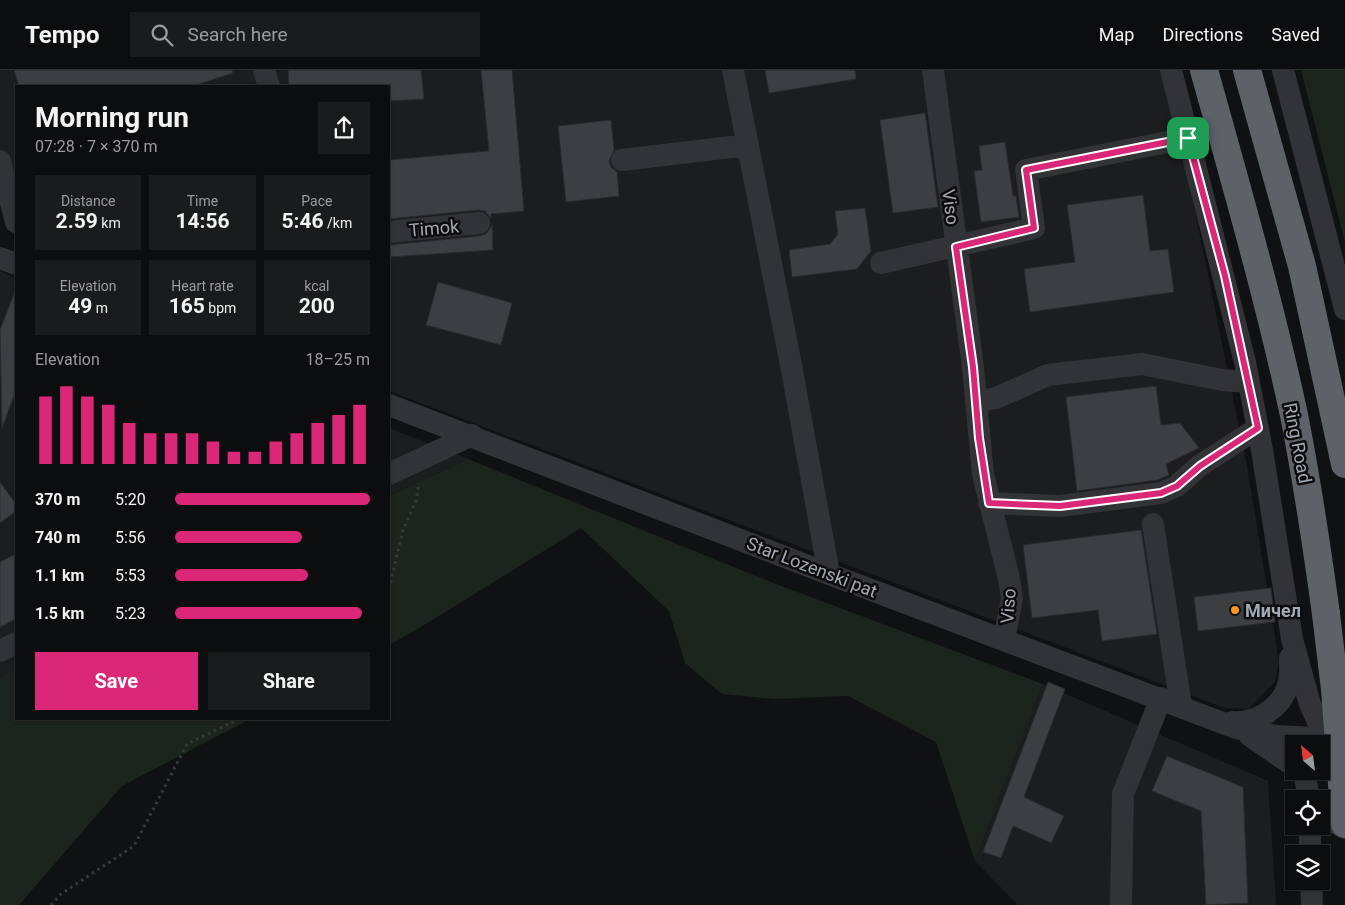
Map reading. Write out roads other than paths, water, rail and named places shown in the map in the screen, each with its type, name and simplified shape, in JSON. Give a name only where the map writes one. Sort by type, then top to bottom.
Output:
[{"type":"highway","name":"Ring Road","points":[[1204,70],[1262,280],[1292,408],[1317,546],[1326,614],[1345,824]]},
{"type":"highway","points":[[1247,70],[1302,266],[1345,464]]},
{"type":"street","points":[[264,70],[269,85]]},
{"type":"street","points":[[733,70],[792,366],[829,574]]},
{"type":"street","name":"Viso","points":[[933,70],[976,402],[982,465],[1012,599],[1004,639]]},
{"type":"street","points":[[1171,70],[1225,276],[1249,382],[1281,560],[1292,639],[1310,704],[1315,735]]},
{"type":"street","points":[[1283,70],[1345,309]]},
{"type":"street","points":[[882,263],[1034,228],[1026,170],[1188,138]]},
{"type":"street","points":[[622,160],[748,145]]},
{"type":"street","points":[[0,161],[11,182],[15,214]]},
{"type":"street","name":"Timok","points":[[390,232],[479,224]]},
{"type":"street","points":[[0,258],[15,264]]},
{"type":"street","points":[[976,402],[996,398],[1048,375],[1142,364],[1222,380],[1249,382]]},
{"type":"street","name":"Star Lozenski pat","points":[[390,402],[472,436],[829,574],[1227,724],[1285,736]]},
{"type":"street","points":[[989,503],[1060,506],[1161,493],[1177,486],[1200,466],[1258,428]]},
{"type":"street","points":[[390,474],[472,436]]},
{"type":"street","points":[[1153,524],[1181,706]]},
{"type":"street","points":[[1227,724],[1258,718],[1275,706],[1288,686],[1292,639]]},
{"type":"street","points":[[0,650],[15,643]]},
{"type":"street","points":[[1121,905],[1123,794],[1161,698]]},
{"type":"street","points":[[1321,735],[1345,719]]},
{"type":"street","name":"Star Lozenski pat","points":[[1227,724],[1283,756],[1303,782]]},
{"type":"street","points":[[1330,820],[1345,828]]},
{"type":"street","points":[[1311,890],[1312,905]]},
{"type":"place","name":"Мичел","points":[[1235,610]]}]
